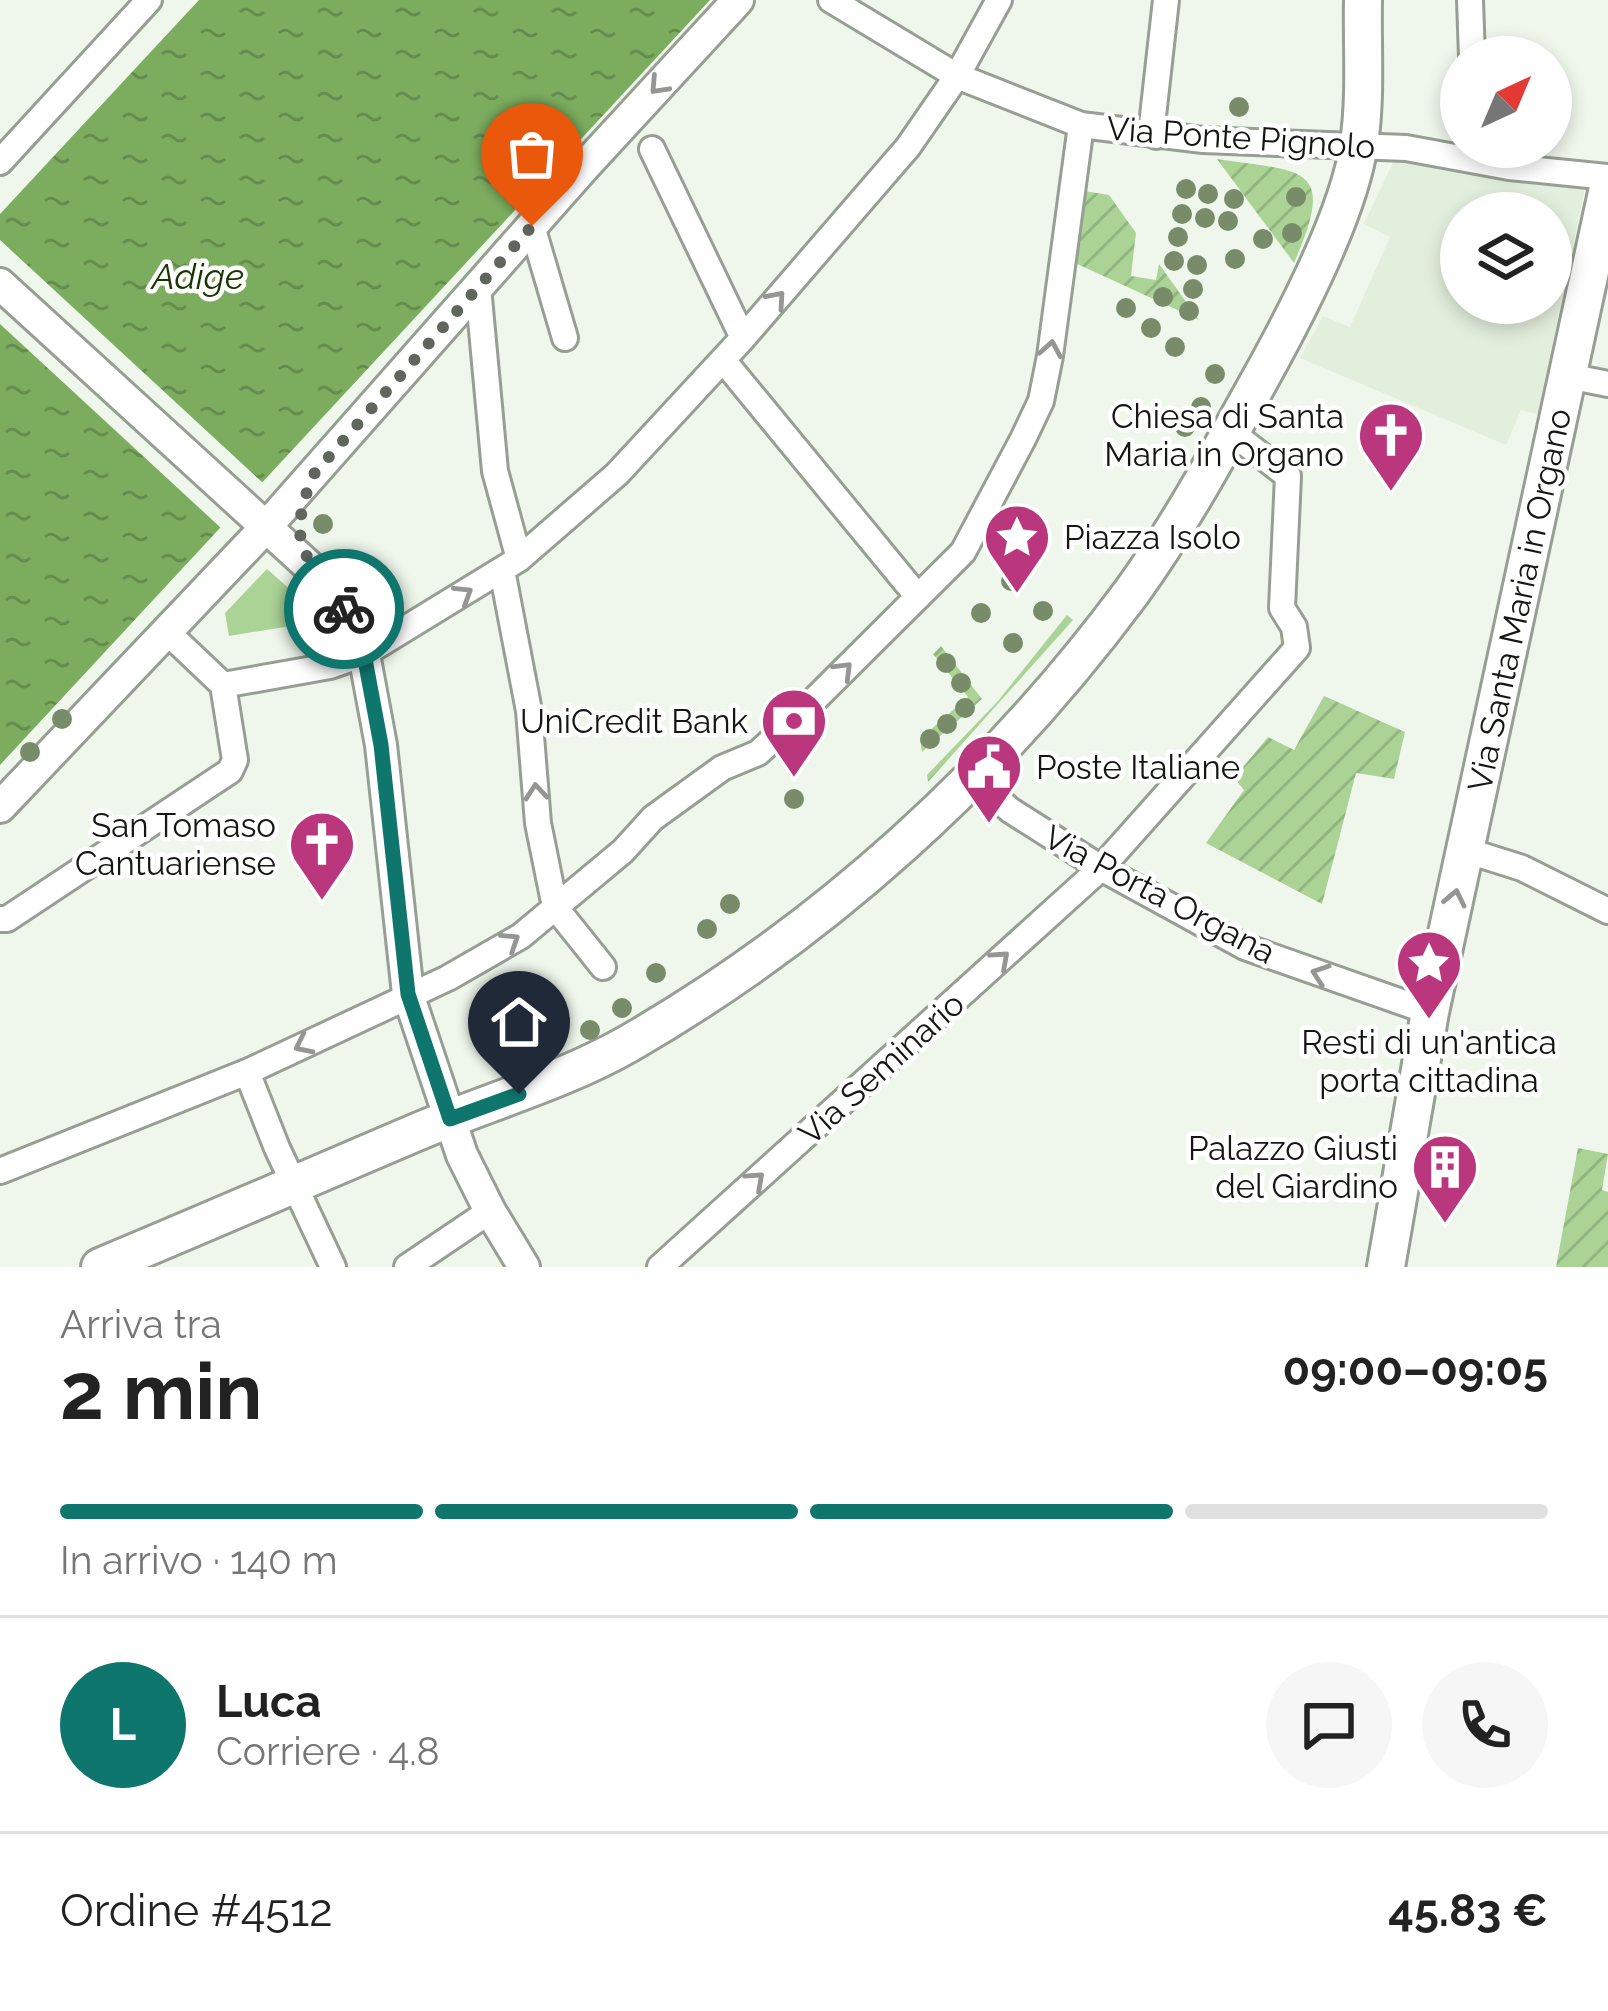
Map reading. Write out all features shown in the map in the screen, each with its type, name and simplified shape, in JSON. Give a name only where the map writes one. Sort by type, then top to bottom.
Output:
[{"type":"main road","points":[[100,1267],[592,1064],[711,992],[852,889],[971,776],[1064,676],[1130,595],[1285,335],[1334,224],[1359,145],[1363,0]]},
{"type":"main road","name":"Via Santa Maria in Organo","points":[[1386,1267],[1430,1012],[1608,188]]},
{"type":"street","points":[[0,162],[149,0]]},
{"type":"street","points":[[244,508],[242,499],[265,502],[313,475],[738,0]]},
{"type":"street","name":"Via Ponte Pignolo","points":[[831,0],[957,76],[1081,125],[1156,136],[1440,151]]},
{"type":"street","points":[[223,685],[330,666],[364,654],[510,565],[617,474],[743,338],[908,147],[957,76],[999,0]]},
{"type":"street","points":[[1156,136],[1153,125],[1166,0]]},
{"type":"street","points":[[1470,0],[1471,36]]},
{"type":"street","points":[[0,1171],[247,1072],[448,978],[521,937],[623,851],[653,818],[722,768],[758,753],[963,552],[1041,401],[1068,240],[1081,125]]},
{"type":"street","points":[[652,148],[743,338]]},
{"type":"street","name":"Via Ponte Pignolo","points":[[1556,168],[1608,177]]},
{"type":"street","points":[[532,226],[565,338]]},
{"type":"street","points":[[0,284],[312,569],[348,616],[364,654],[381,745],[408,994],[462,1155],[524,1267]]},
{"type":"street","points":[[478,287],[538,823],[555,907],[603,967]]},
{"type":"street","points":[[723,360],[919,597]]},
{"type":"street","points":[[1568,376],[1608,384]]},
{"type":"street","name":"Via Seminario","points":[[670,1264],[1101,868],[1297,648],[1294,627],[1282,608],[1288,476],[1231,432]]},
{"type":"street","points":[[0,808],[166,631],[244,508],[313,475]]},
{"type":"street","points":[[312,569],[298,532],[313,475]]},
{"type":"street","points":[[2,922],[230,771],[235,760],[223,685],[166,631]]},
{"type":"street","name":"Via Porta Organa","points":[[971,776],[1010,810],[1101,868],[1245,946],[1430,1012]]},
{"type":"street","points":[[1465,850],[1522,868],[1608,911]]},
{"type":"street","points":[[247,1072],[333,1267]]},
{"type":"street","points":[[406,1267],[490,1211]]},
{"type":"shaded area","points":[[1395,158],[1440,164],[1440,168],[1586,183],[1572,250],[1572,192],[1440,192],[1440,324],[1557,324],[1538,414],[1521,410],[1506,445],[1300,358],[1323,316],[1350,327],[1390,237],[1364,224]]},
{"type":"shaded area","points":[[1217,159],[1272,167],[1305,179],[1312,190],[1312,207],[1294,263]]},
{"type":"shaded area","points":[[1084,191],[1109,195],[1136,233],[1131,276],[1156,280],[1159,264],[1199,320],[1073,262]]},
{"type":"shaded area","points":[[267,569],[292,591],[315,622],[229,636],[225,613]]},
{"type":"shaded area","points":[[1067,615],[1073,620],[928,782],[927,775],[998,701]]},
{"type":"shaded area","points":[[941,646],[982,699],[922,752],[920,739],[968,697],[933,654]]},
{"type":"shaded area","points":[[1324,696],[1405,732],[1394,779],[1356,773],[1322,904],[1206,843],[1244,790],[1234,778],[1268,737],[1294,750]]},
{"type":"shaded area","points":[[1578,1148],[1608,1154],[1602,1190],[1608,1192],[1608,1267],[1556,1267]]},
{"type":"water","name":"Adige","points":[[199,0],[710,0],[0,765],[0,214]]},
{"type":"pier","points":[[0,240],[263,483],[221,528],[0,324]]},
{"type":"way so far","points":[[344,609],[312,569],[298,532],[313,475],[532,226]]},
{"type":"place","name":"Chiesa di Santa Maria in Organo","points":[[1391,494]]},
{"type":"place","name":"Piazza Isolo","points":[[1017,596]]},
{"type":"place","name":"UniCredit Bank","points":[[794,780]]},
{"type":"place","name":"Poste Italiane","points":[[989,826]]},
{"type":"place","name":"San Tomaso Cantuariense","points":[[322,903]]},
{"type":"place","name":"Resti di un'antica porta cittadina","points":[[1429,1022]]},
{"type":"place","name":"Palazzo Giusti del Giardino","points":[[1445,1226]]},
{"type":"route","points":[[344,609],[364,654],[381,745],[408,994],[440,1094],[450,1119],[519,1094]]}]
